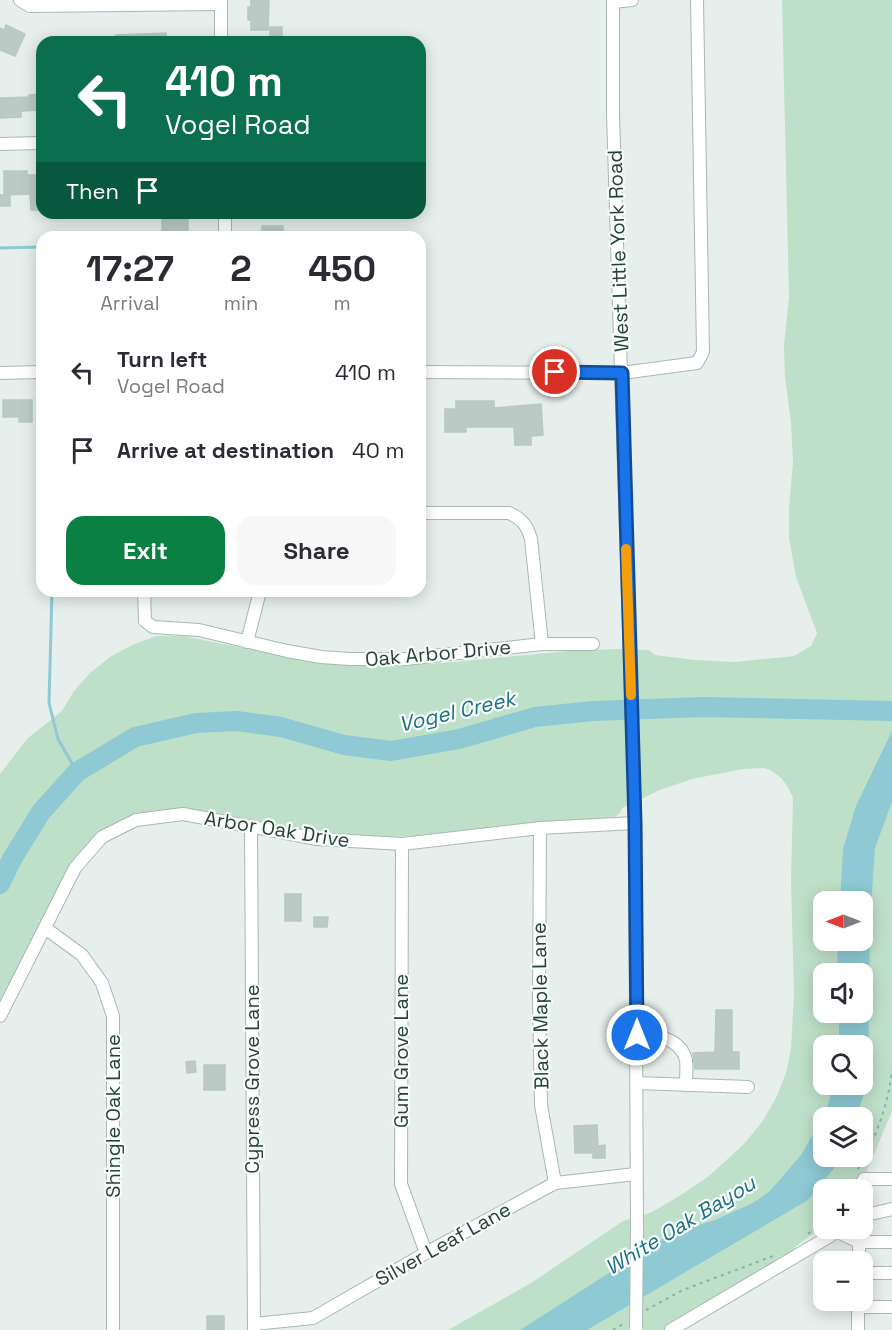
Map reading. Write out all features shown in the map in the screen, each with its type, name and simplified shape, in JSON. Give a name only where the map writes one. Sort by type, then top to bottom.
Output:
[{"type":"street","points":[[20,0],[30,6],[221,2],[221,36]]},
{"type":"street","points":[[613,1],[632,0]]},
{"type":"street","points":[[426,372],[622,373],[698,363],[703,352],[697,0]]},
{"type":"street","name":"West Little York Road","points":[[613,1],[613,114],[635,823],[637,1035],[635,1325]]},
{"type":"street","points":[[0,144],[36,143]]},
{"type":"street","points":[[0,373],[36,372]]},
{"type":"street","points":[[426,513],[509,513],[521,518],[528,528],[531,539],[542,644]]},
{"type":"street","name":"Oak Arbor Drive","points":[[144,597],[145,621],[153,627],[199,630],[321,657],[405,659],[542,644],[593,644]]},
{"type":"street","points":[[247,642],[258,597]]},
{"type":"street","name":"Arbor Oak Drive","points":[[0,1016],[75,868],[102,837],[136,820],[183,814],[317,839],[402,844],[540,828],[635,823]]},
{"type":"street","name":"Cypress Grove Lane","points":[[251,828],[254,1327]]},
{"type":"street","name":"Black Maple Lane","points":[[540,828],[541,1105],[555,1183]]},
{"type":"street","name":"Gum Grove Lane","points":[[402,844],[401,1184],[426,1253]]},
{"type":"street","name":"Shingle Oak Lane","points":[[45,928],[82,955],[102,983],[112,1016],[113,1330]]},
{"type":"street","points":[[637,1035],[663,1037],[681,1050],[686,1060],[686,1084]]},
{"type":"street","points":[[637,1083],[748,1087]]},
{"type":"street","name":"Silver Leaf Lane","points":[[254,1327],[313,1318],[555,1183],[636,1174]]},
{"type":"street","points":[[873,1179],[892,1179]]},
{"type":"street","points":[[873,1213],[892,1209]]},
{"type":"street","points":[[671,1330],[825,1239]]},
{"type":"street","points":[[853,1239],[859,1242],[892,1242]]},
{"type":"street","points":[[859,1242],[859,1251]]},
{"type":"street","points":[[873,1273],[892,1273]]},
{"type":"street","points":[[873,1305],[892,1307]]},
{"type":"street","points":[[858,1311],[858,1330]]},
{"type":"path","points":[[858,1169],[882,1117],[892,1070]]},
{"type":"path","points":[[805,1237],[813,1230]]},
{"type":"path","points":[[643,1312],[683,1290],[778,1253]]},
{"type":"path","points":[[613,1330],[635,1325]]},
{"type":"green space","points":[[782,0],[892,0],[892,1111],[873,1156],[873,1107],[813,1107],[813,1167],[869,1167],[866,1173],[860,1179],[813,1179],[813,1234],[794,1248],[796,1253],[665,1330],[448,1330],[531,1283],[623,1221],[652,1212],[681,1195],[709,1176],[744,1144],[762,1122],[776,1098],[786,1073],[791,1049],[794,994],[791,880],[793,798],[781,778],[763,768],[743,769],[692,779],[660,790],[622,808],[615,817],[436,835],[381,837],[326,835],[175,810],[140,814],[90,842],[76,858],[0,1002],[0,774],[28,738],[62,711],[74,691],[90,673],[110,657],[132,645],[157,636],[183,636],[315,662],[379,666],[619,649],[649,650],[655,655],[695,660],[735,662],[794,656],[811,646],[817,633],[796,577],[789,538],[793,461],[784,345],[789,297]]},
{"type":"water","points":[[892,731],[892,802],[875,848],[872,891],[841,891],[843,849],[856,806]]},
{"type":"water","points":[[838,951],[870,951],[869,963],[837,963]]},
{"type":"water","points":[[839,1023],[869,1023],[869,1035],[839,1035]]},
{"type":"water","points":[[831,1095],[864,1095],[859,1107],[827,1107]]},
{"type":"water","points":[[813,1134],[813,1167],[835,1167],[825,1179],[813,1179],[813,1194],[808,1200],[587,1330],[520,1330],[670,1234],[715,1220],[753,1203],[770,1191],[801,1155]]},
{"type":"building","points":[[251,0],[269,0],[268,30],[251,30],[248,7],[251,7]]},
{"type":"building","points":[[6,25],[25,34],[15,56],[0,50],[0,28],[4,30]]},
{"type":"building","points":[[270,27],[282,27],[282,36],[270,36]]},
{"type":"building","points":[[166,33],[166,36],[116,35]]},
{"type":"building","points":[[36,94],[36,110],[21,111],[21,117],[0,118],[0,98],[29,97],[29,95]]},
{"type":"building","points":[[4,171],[27,171],[27,175],[36,175],[36,210],[31,210],[30,194],[4,195]]},
{"type":"building","points":[[0,195],[10,195],[10,206],[0,206]]},
{"type":"building","points":[[162,219],[188,219],[188,231],[162,231]]},
{"type":"building","points":[[262,226],[283,226],[283,231],[262,231]]},
{"type":"building","points":[[3,400],[32,400],[32,422],[19,422],[19,417],[3,417]]},
{"type":"building","points":[[456,401],[494,401],[494,408],[541,404],[543,435],[531,436],[531,445],[515,445],[514,427],[466,427],[466,432],[445,432],[445,409],[456,409]]},
{"type":"building","points":[[285,894],[301,894],[301,921],[285,921]]},
{"type":"building","points":[[314,917],[328,917],[327,927],[314,927]]},
{"type":"building","points":[[716,1010],[732,1010],[732,1052],[739,1052],[739,1069],[695,1069],[693,1053],[715,1052]]},
{"type":"building","points":[[195,1061],[196,1072],[187,1073],[186,1062]]},
{"type":"building","points":[[204,1065],[225,1065],[225,1090],[204,1090]]},
{"type":"building","points":[[597,1125],[598,1146],[605,1145],[605,1158],[593,1158],[593,1153],[575,1153],[574,1126]]},
{"type":"building","points":[[207,1316],[224,1316],[224,1330],[207,1330]]},
{"type":"waterway","points":[[0,248],[36,247]]},
{"type":"waterway","points":[[52,597],[49,703],[58,739],[77,772]]},
{"type":"waterway","name":"Vogel Creek","points":[[0,884],[12,859],[41,812],[77,772],[135,737],[196,723],[236,721],[281,727],[344,745],[391,751],[459,739],[535,717],[593,711],[703,707],[892,711]]},
{"type":"slow traffic","points":[[626,549],[631,695]]},
{"type":"route","points":[[555,372],[622,373],[635,823],[637,1035]]},
{"type":"water label","name":"White Oak Bayou","points":[[680,1225]]}]
